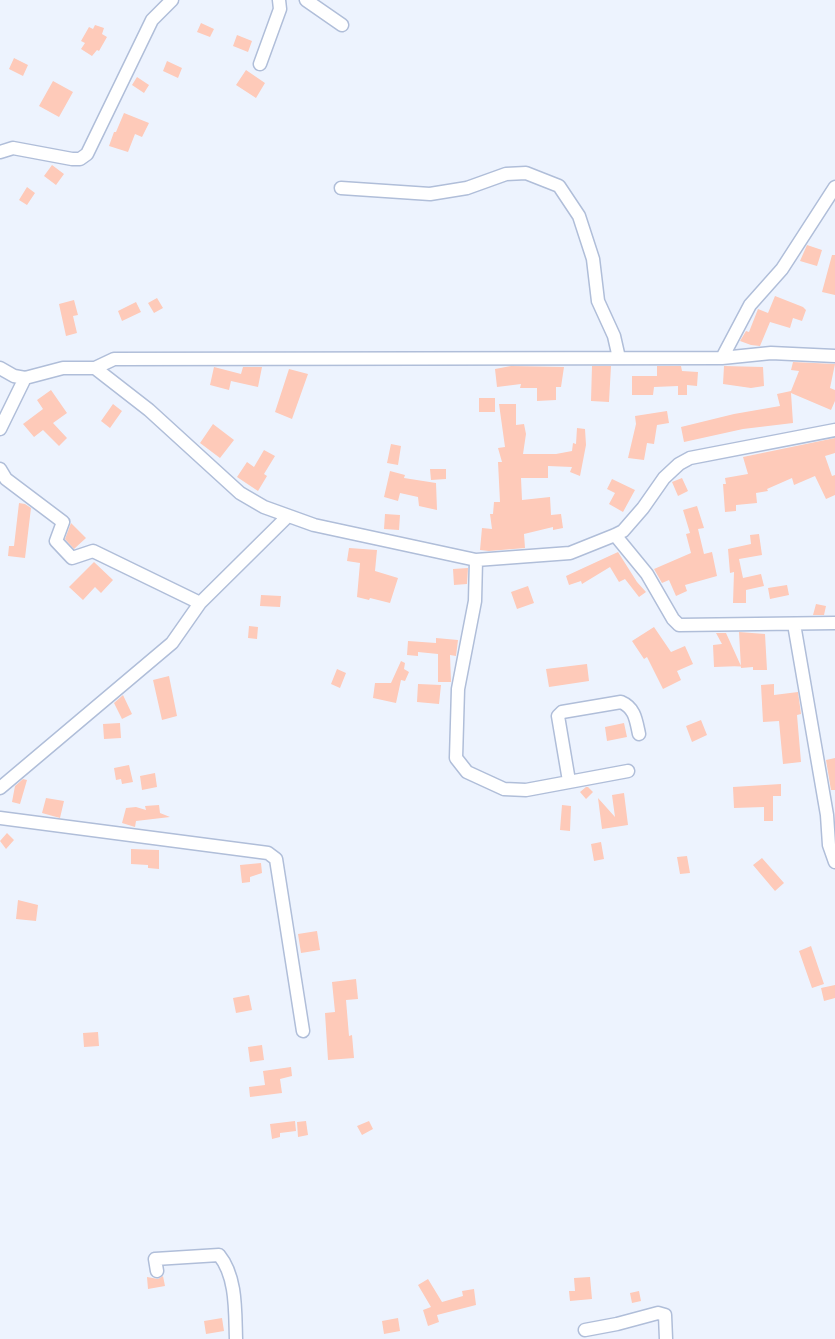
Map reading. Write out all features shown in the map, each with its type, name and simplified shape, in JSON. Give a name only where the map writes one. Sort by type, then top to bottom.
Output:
[{"type":"street","points":[[0,152],[14,148],[72,159],[80,159],[87,154],[152,20],[172,0]]},
{"type":"street","points":[[260,64],[280,9],[279,0]]},
{"type":"street","points":[[306,0],[342,25]]},
{"type":"street","points":[[341,188],[430,194],[467,188],[506,174],[526,173],[559,186],[579,216],[593,259],[598,301],[614,336],[619,358]]},
{"type":"street","points":[[722,358],[750,305],[782,269],[835,187]]},
{"type":"street","points":[[0,368],[14,376],[25,378],[63,368],[94,368],[114,359],[722,358],[771,353],[835,356]]},
{"type":"street","points":[[94,368],[149,410],[240,492],[264,506],[288,516],[340,532],[476,560],[570,553],[623,531],[643,508],[664,478],[679,464],[690,458],[722,450],[835,430]]},
{"type":"street","points":[[0,429],[25,378]]},
{"type":"street","points":[[0,469],[6,479],[63,522],[56,541],[72,558],[93,551],[200,603]]},
{"type":"street","points":[[0,788],[172,643],[200,603],[288,516]]},
{"type":"street","points":[[615,535],[647,574],[679,625],[835,623]]},
{"type":"street","points":[[476,560],[475,601],[458,689],[456,758],[467,772],[504,789],[526,790],[628,771]]},
{"type":"street","points":[[794,624],[827,816],[829,846],[835,862]]},
{"type":"street","points":[[569,781],[559,731],[558,716],[562,712],[606,703],[621,702],[630,706],[635,716],[639,734]]},
{"type":"street","points":[[0,818],[268,853],[276,859],[303,1031]]},
{"type":"street","points":[[157,1271],[155,1259],[219,1255],[228,1266],[234,1298],[236,1339]]},
{"type":"street","points":[[585,1330],[658,1313],[665,1315],[666,1339]]},
{"type":"building","points":[[201,23],[214,29],[210,37],[197,32]]},
{"type":"building","points":[[95,25],[104,28],[102,34],[107,37],[99,51],[97,50],[92,56],[81,49],[85,43],[81,41],[89,27],[93,29]]},
{"type":"building","points":[[237,35],[252,41],[248,52],[233,46]]},
{"type":"building","points":[[14,58],[28,65],[23,76],[9,69]]},
{"type":"building","points":[[167,61],[182,68],[178,78],[163,71]]},
{"type":"building","points":[[246,70],[265,83],[256,98],[236,85]]},
{"type":"building","points":[[137,77],[149,85],[144,93],[132,85]]},
{"type":"building","points":[[53,81],[73,92],[59,117],[39,106]]},
{"type":"building","points":[[124,113],[149,123],[142,137],[135,134],[128,152],[109,146]]},
{"type":"building","points":[[52,165],[64,174],[56,185],[44,176]]},
{"type":"building","points":[[27,187],[35,193],[27,205],[19,200]]},
{"type":"building","points":[[807,245],[822,250],[817,266],[800,261]]},
{"type":"building","points":[[832,255],[835,255],[835,295],[822,292]]},
{"type":"building","points":[[775,296],[803,307],[806,310],[802,321],[793,318],[790,328],[770,322],[760,346],[740,341],[746,331],[749,332],[758,309],[768,313]]},
{"type":"building","points":[[157,298],[163,308],[154,313],[148,303]]},
{"type":"building","points":[[74,300],[78,315],[73,316],[77,333],[66,336],[59,304]]},
{"type":"building","points":[[136,302],[141,312],[122,321],[118,311]]},
{"type":"building","points":[[793,362],[835,364],[830,388],[835,390],[835,401],[831,410],[791,393],[793,423],[743,429],[684,442],[681,427],[734,414],[780,406],[777,394],[791,391],[799,371],[791,370]]},
{"type":"building","points":[[511,366],[564,367],[561,387],[556,387],[556,400],[537,401],[537,388],[520,388],[521,384],[497,387],[495,369]]},
{"type":"building","points":[[592,366],[611,366],[609,402],[591,401]]},
{"type":"building","points":[[657,366],[681,366],[682,371],[698,372],[697,386],[687,385],[687,395],[678,395],[678,386],[654,387],[653,395],[632,395],[632,376],[657,376]]},
{"type":"building","points":[[724,366],[763,367],[764,386],[751,388],[723,384]]},
{"type":"building","points":[[214,367],[241,374],[243,367],[262,367],[258,387],[231,381],[229,390],[210,385]]},
{"type":"building","points":[[289,369],[308,374],[292,419],[275,412]]},
{"type":"building","points":[[51,390],[67,413],[53,423],[67,438],[59,446],[43,430],[34,437],[23,424],[43,409],[37,400]]},
{"type":"building","points":[[479,398],[495,398],[495,412],[479,412]]},
{"type":"building","points":[[113,404],[122,411],[110,428],[101,421]]},
{"type":"building","points":[[499,404],[516,404],[516,425],[524,424],[526,434],[523,454],[556,454],[572,451],[573,443],[576,444],[577,428],[585,429],[586,445],[580,476],[570,472],[572,467],[548,466],[548,478],[521,478],[522,500],[550,497],[551,515],[561,514],[563,528],[553,530],[553,527],[524,534],[525,548],[489,551],[480,550],[482,528],[492,529],[490,514],[493,514],[494,502],[500,502],[498,462],[502,462],[498,448],[505,447]]},
{"type":"building","points":[[667,411],[669,423],[657,425],[654,444],[647,443],[644,460],[628,458],[636,424],[635,416]]},
{"type":"building","points":[[213,424],[234,440],[220,458],[200,443]]},
{"type":"building","points":[[835,438],[835,453],[825,456],[832,476],[835,475],[835,495],[826,499],[815,476],[794,485],[792,478],[767,489],[768,491],[756,493],[757,503],[736,505],[736,511],[725,512],[723,484],[726,484],[725,478],[748,474],[743,457]]},
{"type":"building","points":[[391,444],[401,446],[398,465],[387,463]]},
{"type":"building","points":[[264,450],[275,456],[264,474],[267,476],[258,491],[237,477],[247,462],[254,467]]},
{"type":"building","points":[[430,469],[446,469],[446,479],[431,480]]},
{"type":"building","points":[[390,471],[405,475],[404,478],[436,483],[437,510],[419,506],[418,497],[400,493],[398,501],[384,497]]},
{"type":"building","points":[[682,478],[688,491],[678,496],[672,482]]},
{"type":"building","points":[[612,479],[635,490],[623,512],[609,504],[615,493],[607,489]]},
{"type":"building","points":[[19,503],[31,508],[25,558],[8,556],[9,546],[14,546]]},
{"type":"building","points":[[697,506],[704,528],[698,529],[704,554],[712,552],[717,576],[685,585],[687,591],[676,596],[669,580],[662,583],[654,569],[691,553],[686,534],[690,533],[683,510]]},
{"type":"building","points":[[385,514],[400,515],[399,530],[384,529]]},
{"type":"building","points":[[71,523],[86,538],[74,549],[65,539]]},
{"type":"building","points":[[759,534],[762,555],[739,559],[743,578],[761,574],[764,586],[746,590],[746,603],[733,603],[734,572],[730,573],[728,549],[751,544],[750,535]]},
{"type":"building","points":[[349,548],[377,550],[375,571],[398,578],[390,603],[357,597],[360,563],[347,561]]},
{"type":"building","points":[[618,552],[637,582],[646,592],[639,597],[625,579],[619,582],[610,567],[582,584],[581,581],[569,585],[566,576]]},
{"type":"building","points":[[94,562],[113,580],[101,593],[95,587],[83,600],[69,587]]},
{"type":"building","points":[[468,568],[467,584],[454,585],[453,569]]},
{"type":"building","points":[[787,585],[789,595],[770,599],[768,588]]},
{"type":"building","points":[[528,586],[534,603],[517,609],[511,592]]},
{"type":"building","points":[[261,595],[281,596],[280,607],[260,606]]},
{"type":"building","points":[[816,604],[826,606],[824,615],[813,615]]},
{"type":"building","points":[[249,626],[258,627],[257,639],[248,638]]},
{"type":"building","points":[[654,627],[671,652],[685,646],[693,664],[677,671],[681,680],[663,689],[647,657],[644,659],[632,641]]},
{"type":"building","points":[[739,632],[765,634],[767,670],[753,670],[753,667],[741,668]]},
{"type":"building","points":[[716,633],[726,633],[741,666],[714,667],[713,645],[722,644]]},
{"type":"building","points":[[436,638],[458,640],[456,656],[450,655],[451,682],[438,682],[438,654],[418,652],[418,656],[407,655],[408,641],[436,643]]},
{"type":"building","points":[[401,661],[405,663],[404,669],[409,672],[405,681],[401,680],[396,703],[373,698],[375,683],[391,683]]},
{"type":"building","points":[[587,664],[589,681],[549,687],[546,669]]},
{"type":"building","points":[[337,669],[346,673],[340,688],[331,684]]},
{"type":"building","points":[[169,676],[177,716],[162,720],[153,680]]},
{"type":"building","points":[[418,684],[441,685],[439,704],[417,702]]},
{"type":"building","points":[[774,684],[774,695],[798,692],[801,714],[797,715],[801,762],[783,764],[779,721],[763,722],[761,685]]},
{"type":"building","points":[[123,695],[132,714],[122,719],[114,703]]},
{"type":"building","points":[[701,720],[707,735],[692,742],[686,726]]},
{"type":"building","points":[[120,723],[121,738],[104,739],[103,724]]},
{"type":"building","points":[[624,723],[627,737],[607,741],[605,727]]},
{"type":"building","points":[[835,758],[835,790],[831,790],[826,760]]},
{"type":"building","points":[[129,765],[133,782],[122,784],[121,779],[116,780],[114,768]]},
{"type":"building","points":[[155,773],[157,787],[142,790],[140,776]]},
{"type":"building","points":[[23,779],[27,780],[20,804],[12,802],[15,786]]},
{"type":"building","points":[[781,784],[781,796],[773,796],[773,821],[764,821],[764,807],[734,808],[733,787]]},
{"type":"building","points":[[586,787],[593,792],[586,799],[580,792]]},
{"type":"building","points":[[624,793],[628,825],[602,829],[598,798],[615,817],[612,795]]},
{"type":"building","points":[[46,798],[64,801],[60,818],[42,813]]},
{"type":"building","points":[[159,805],[160,813],[170,817],[136,821],[135,827],[122,823],[126,808],[136,807],[146,810],[145,806]]},
{"type":"building","points":[[562,805],[571,806],[570,831],[560,830]]},
{"type":"building","points":[[7,833],[14,840],[6,849],[0,841]]},
{"type":"building","points":[[601,842],[604,859],[594,861],[591,844]]},
{"type":"building","points":[[131,849],[159,850],[159,869],[148,868],[148,865],[131,864]]},
{"type":"building","points":[[687,856],[690,873],[680,874],[677,857]]},
{"type":"building","points":[[762,858],[784,883],[775,891],[753,865]]},
{"type":"building","points":[[261,863],[262,873],[250,877],[250,882],[242,883],[240,865]]},
{"type":"building","points":[[18,900],[38,905],[36,921],[16,919]]},
{"type":"building","points":[[317,931],[320,950],[301,953],[298,934]]},
{"type":"building","points":[[811,946],[824,984],[812,988],[799,951]]},
{"type":"building","points":[[356,979],[358,999],[346,1000],[349,1036],[352,1035],[354,1058],[328,1060],[325,1013],[335,1012],[332,982]]},
{"type":"building","points":[[835,985],[835,998],[824,1001],[821,988]]},
{"type":"building","points":[[249,995],[252,1010],[236,1013],[233,998]]},
{"type":"building","points":[[98,1032],[99,1046],[84,1047],[83,1033]]},
{"type":"building","points":[[262,1045],[264,1060],[250,1062],[248,1047]]},
{"type":"building","points":[[291,1067],[292,1076],[280,1079],[282,1093],[250,1097],[249,1087],[265,1085],[263,1071]]},
{"type":"building","points":[[295,1121],[296,1131],[280,1133],[280,1137],[272,1139],[270,1124]]},
{"type":"building","points":[[306,1121],[308,1135],[298,1137],[297,1122]]},
{"type":"building","points":[[369,1121],[373,1129],[362,1135],[357,1126]]},
{"type":"building","points":[[163,1276],[165,1286],[148,1289],[147,1277],[158,1279]]},
{"type":"building","points":[[590,1277],[592,1299],[570,1301],[569,1291],[575,1291],[574,1278]]},
{"type":"building","points":[[428,1279],[442,1302],[463,1296],[462,1291],[474,1289],[476,1305],[437,1315],[439,1322],[428,1326],[423,1310],[431,1307],[418,1285]]},
{"type":"building","points":[[639,1291],[641,1301],[632,1303],[630,1293]]},
{"type":"building","points":[[222,1318],[224,1331],[206,1334],[204,1321]]},
{"type":"building","points":[[398,1318],[400,1331],[384,1334],[382,1321]]}]
